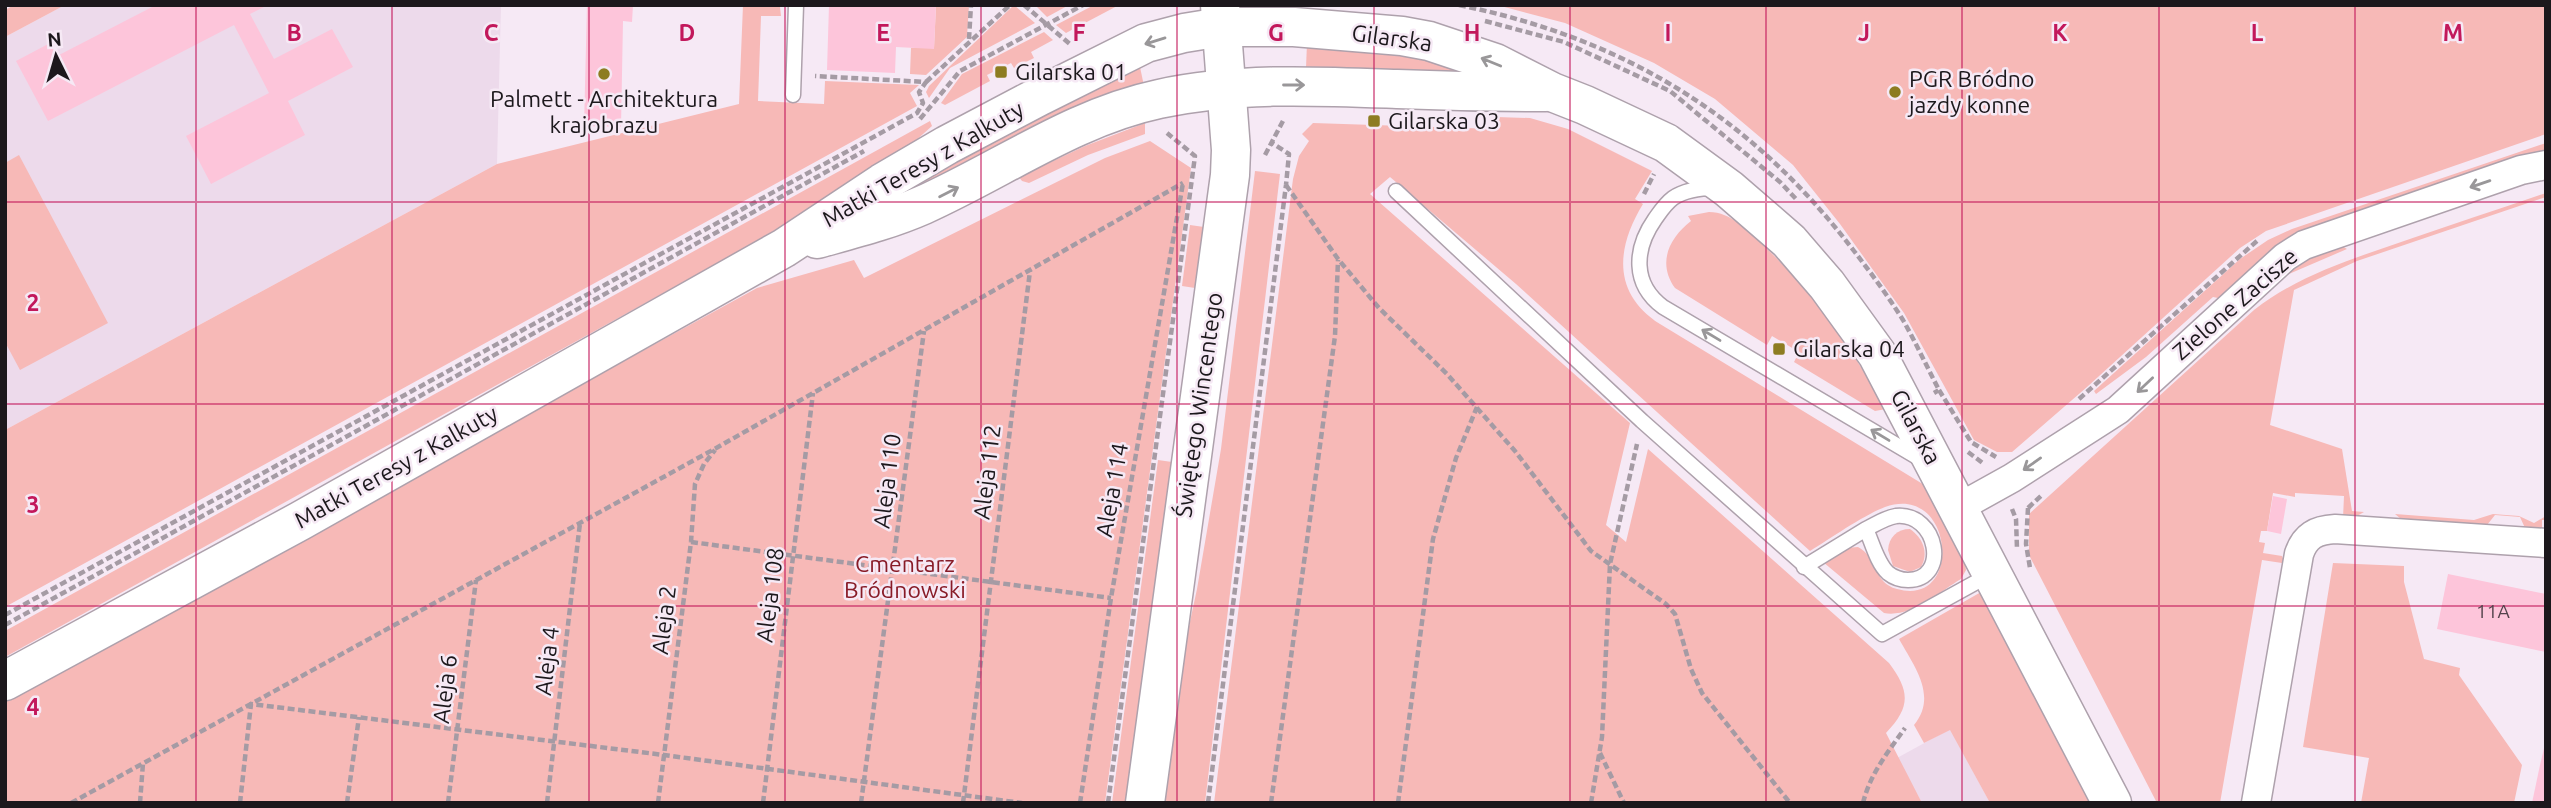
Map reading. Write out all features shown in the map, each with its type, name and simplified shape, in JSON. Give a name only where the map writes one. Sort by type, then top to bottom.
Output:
[{"type":"street","name":"Gilarska","points":[[1221,16],[1294,27],[1402,36],[1429,41],[1494,62],[1552,92],[1585,104],[1666,143],[1728,189],[1789,241],[1827,285],[1877,354],[1923,399],[1938,470],[2112,803]]},
{"type":"street","name":"Świętego Wincentego","points":[[1145,803],[1213,158],[1226,91],[1221,16]]},
{"type":"street","name":"Matki Teresy z Kalkuty","points":[[5,681],[300,521],[785,248],[882,183],[947,145],[1146,43],[1184,33],[1221,16]]},
{"type":"street","name":"Gilarska","points":[[1226,91],[1291,85],[1452,92],[1552,92]]},
{"type":"street","name":"Matki Teresy z Kalkuty","points":[[785,248],[887,219],[924,205],[1053,138],[1114,112],[1159,99],[1226,91]]},
{"type":"street","name":"Zielone Zacisze","points":[[1958,508],[2012,478],[2118,410],[2285,257],[2304,245],[2521,170],[2546,164]]},
{"type":"street","points":[[2256,803],[2299,554],[2309,536],[2335,529],[2546,543]]},
{"type":"lane","points":[[793,95],[796,5]]},
{"type":"lane","points":[[1728,189],[1695,189],[1672,199],[1648,229],[1639,257],[1641,279],[1652,298],[1938,470]]},
{"type":"lane","points":[[1396,191],[1642,421],[1882,634],[1992,573]]},
{"type":"lane","points":[[1804,567],[1866,529],[1883,519],[1896,516],[1910,517],[1924,526],[1934,548],[1933,563],[1928,573],[1922,578],[1910,580],[1889,574],[1866,529]]},
{"type":"path","points":[[969,41],[971,5]]},
{"type":"path","points":[[1000,5],[1000,14]]},
{"type":"path","points":[[5,615],[917,113],[923,103],[919,92],[926,82],[1010,5]]},
{"type":"path","points":[[1024,5],[1072,46]]},
{"type":"path","points":[[919,121],[960,71],[1083,5]]},
{"type":"path","points":[[1459,5],[1512,16],[1579,38],[1646,69],[1695,99],[1745,136],[1796,183],[1832,222],[1903,320],[1923,399],[1970,442],[2004,462],[2028,508],[2026,555],[2035,579]]},
{"type":"path","points":[[816,65],[815,77],[926,82]]},
{"type":"path","points":[[1156,135],[1166,131],[1213,158],[1258,163],[1289,111]]},
{"type":"path","points":[[1208,803],[1286,186],[1289,154],[1271,143]]},
{"type":"path","points":[[5,625],[871,148]]},
{"type":"path","points":[[1108,803],[1213,158]]},
{"type":"path","points":[[1653,167],[1654,175],[1643,195],[1662,209]]},
{"type":"path","name":"Aleja 114","points":[[1030,271],[1183,183],[1111,598],[1080,803]]},
{"type":"path","points":[[1286,186],[1338,259],[1379,308],[1428,354],[1477,407],[1515,451],[1591,551],[1666,604],[1675,614],[1690,669],[1702,693],[1790,803]]},
{"type":"path","points":[[1271,803],[1335,336],[1338,259]]},
{"type":"path","points":[[71,803],[718,447],[1030,271]]},
{"type":"path","name":"Aleja 112","points":[[963,803],[1030,271]]},
{"type":"path","name":"Aleja 110","points":[[861,803],[924,331]]},
{"type":"path","name":"Aleja 108","points":[[763,803],[813,392]]},
{"type":"path","points":[[1398,803],[1433,539],[1456,458],[1477,407]]},
{"type":"path","points":[[1591,803],[1600,753],[1606,685],[1610,564],[1642,421]]},
{"type":"path","name":"Aleja 2","points":[[658,803],[691,542],[695,484],[704,464],[718,447]]},
{"type":"path","points":[[2028,508],[2047,491]]},
{"type":"path","name":"Aleja 4","points":[[547,803],[580,522]]},
{"type":"path","points":[[691,542],[1111,598]]},
{"type":"path","name":"Aleja 6","points":[[448,803],[476,580]]},
{"type":"path","points":[[251,704],[1022,803]]},
{"type":"path","points":[[240,803],[251,704]]},
{"type":"path","points":[[347,803],[359,717]]},
{"type":"path","points":[[1863,803],[1879,765],[1905,728]]},
{"type":"path","points":[[1600,753],[1624,803]]},
{"type":"path","points":[[140,803],[143,763]]},
{"type":"shaded area","points":[[65,5],[501,5],[497,164],[5,430],[5,37]]},
{"type":"shaded area","points":[[1950,729],[1990,803],[1922,803],[1897,758]]},
{"type":"green space","points":[[14,5],[65,5],[5,37],[5,10]]},
{"type":"green space","points":[[743,5],[780,7],[781,16],[761,16],[758,101],[824,104],[825,81],[919,85],[910,93],[917,106],[5,607],[5,430],[497,164],[739,104]]},
{"type":"green space","points":[[936,5],[969,5],[967,37],[926,75],[910,74],[911,48],[934,48]]},
{"type":"green space","points":[[1014,5],[1035,23],[950,68],[929,98],[926,92],[929,86]]},
{"type":"green space","points":[[1035,5],[1069,5],[1047,17]]},
{"type":"green space","points":[[1094,5],[1119,5],[1066,33],[1056,25]]},
{"type":"green space","points":[[1497,5],[2546,5],[2546,134],[2266,231],[2240,248],[2012,452],[1997,452],[1974,440],[1904,313],[1840,224],[1793,165],[1715,99],[1654,63],[1565,23]]},
{"type":"green space","points":[[1044,32],[1053,40],[1031,52],[1034,58],[1014,68],[1011,63],[987,75],[990,81],[945,105],[941,103],[962,74]]},
{"type":"green space","points":[[1307,43],[1452,60],[1456,69],[1453,72],[1306,68]]},
{"type":"green space","points":[[1140,67],[1144,86],[893,201],[886,190]]},
{"type":"green space","points":[[1496,117],[1530,118],[1568,129],[1652,171],[1635,199],[1643,204],[1628,237],[1623,269],[1626,284],[1644,312],[1926,486],[1965,563],[1966,570],[1961,579],[1924,603],[1904,612],[1884,613],[1823,562],[1846,548],[1858,547],[1869,557],[1883,581],[1889,586],[1919,590],[1933,581],[1941,565],[1942,546],[1937,527],[1925,512],[1908,504],[1885,507],[1810,551],[1516,284],[1390,177],[1370,194],[1630,423],[1606,525],[1626,542],[1648,449],[1889,663],[1901,682],[1905,699],[1900,715],[1886,733],[1922,803],[1214,803],[1293,179],[1299,156],[1309,141],[1302,134],[1313,123],[1495,129]]},
{"type":"green space","points":[[930,121],[932,126],[894,160],[810,212],[5,657],[5,631]]},
{"type":"green space","points":[[1145,123],[1145,134],[1088,155],[1029,183],[1019,177],[1085,146]]},
{"type":"green space","name":"Cmentarz Bródnowski","points":[[1150,141],[1191,168],[1105,803],[5,803],[5,701],[757,288],[854,260],[864,278],[1105,158]]},
{"type":"green space","points":[[2546,143],[2546,154],[2317,231],[2223,299],[2213,297],[2146,357],[2096,394],[2094,391],[2240,259],[2268,240],[2292,229]]},
{"type":"green space","points":[[19,155],[108,323],[20,370],[5,342],[5,163]]},
{"type":"green space","points":[[1255,171],[1280,174],[1205,803],[1163,803],[1180,668],[1197,589],[1221,449]]},
{"type":"green space","points":[[2546,193],[2546,197],[2357,261],[2294,290],[2270,425],[2342,449],[2352,511],[2364,512],[2343,518],[2344,496],[2295,493],[2295,497],[2273,493],[2267,531],[2261,531],[2259,542],[2265,543],[2263,553],[2282,556],[2284,561],[2262,560],[2220,803],[2157,803],[2029,555],[2029,514],[2254,310],[2271,298],[2289,287],[2346,262]]},
{"type":"green space","points":[[1709,212],[1725,215],[1739,223],[1782,263],[1846,343],[1886,409],[1875,411],[1794,362],[1799,352],[1772,336],[1767,345],[1675,288],[1666,260],[1672,243],[1691,221],[1688,216]]},
{"type":"green space","points":[[1190,225],[1204,227],[1195,288],[1182,286]]},
{"type":"green space","points":[[2335,242],[2347,249],[2270,280]]},
{"type":"green space","points":[[1158,460],[1172,462],[1130,803],[1112,803]]},
{"type":"green space","points":[[2395,514],[2474,520],[2493,514],[2519,516],[2534,523],[2546,516],[2546,520],[2542,520],[2542,531],[2525,528],[2520,517],[2495,515],[2487,525],[2413,523]]},
{"type":"green space","points":[[1910,529],[1921,541],[1924,556],[1921,567],[1910,572],[1893,566],[1888,550],[1894,535],[1901,530]]},
{"type":"green space","points":[[2333,563],[2404,566],[2404,582],[2424,659],[2460,668],[2459,675],[2522,765],[2514,803],[2361,803],[2369,758],[2303,747]]},
{"type":"green space","points":[[1981,592],[2091,803],[1990,803],[1950,730],[1924,743],[1914,725],[1921,714],[1924,692],[1917,670],[1899,639]]},
{"type":"building","points":[[156,5],[268,5],[250,14],[274,59],[332,29],[353,67],[288,101],[305,135],[211,184],[186,136],[269,93],[234,25],[48,121],[16,61],[52,42],[59,55]]},
{"type":"building","name":"Palmett - Architektura krajobrazu","points":[[587,5],[633,5],[632,22],[623,21],[621,127],[584,126]]},
{"type":"building","points":[[829,5],[936,5],[934,49],[896,47],[895,73],[827,70]]},
{"type":"building","points":[[2273,496],[2287,499],[2281,534],[2267,531]]},
{"type":"building","points":[[2448,574],[2546,594],[2546,652],[2437,629]]},
{"type":"building","points":[[2545,744],[2546,803],[2532,803],[2540,765]]},
{"type":"place","name":"Gilarska 01","points":[[1001,72]]},
{"type":"place","name":"Palmett - Architektura krajobrazu","points":[[604,74]]},
{"type":"place","name":"PGR Bródno jazdy konne","points":[[1895,92]]},
{"type":"place","name":"Gilarska 03","points":[[1374,121]]},
{"type":"place","name":"Gilarska 04","points":[[1779,349]]}]
